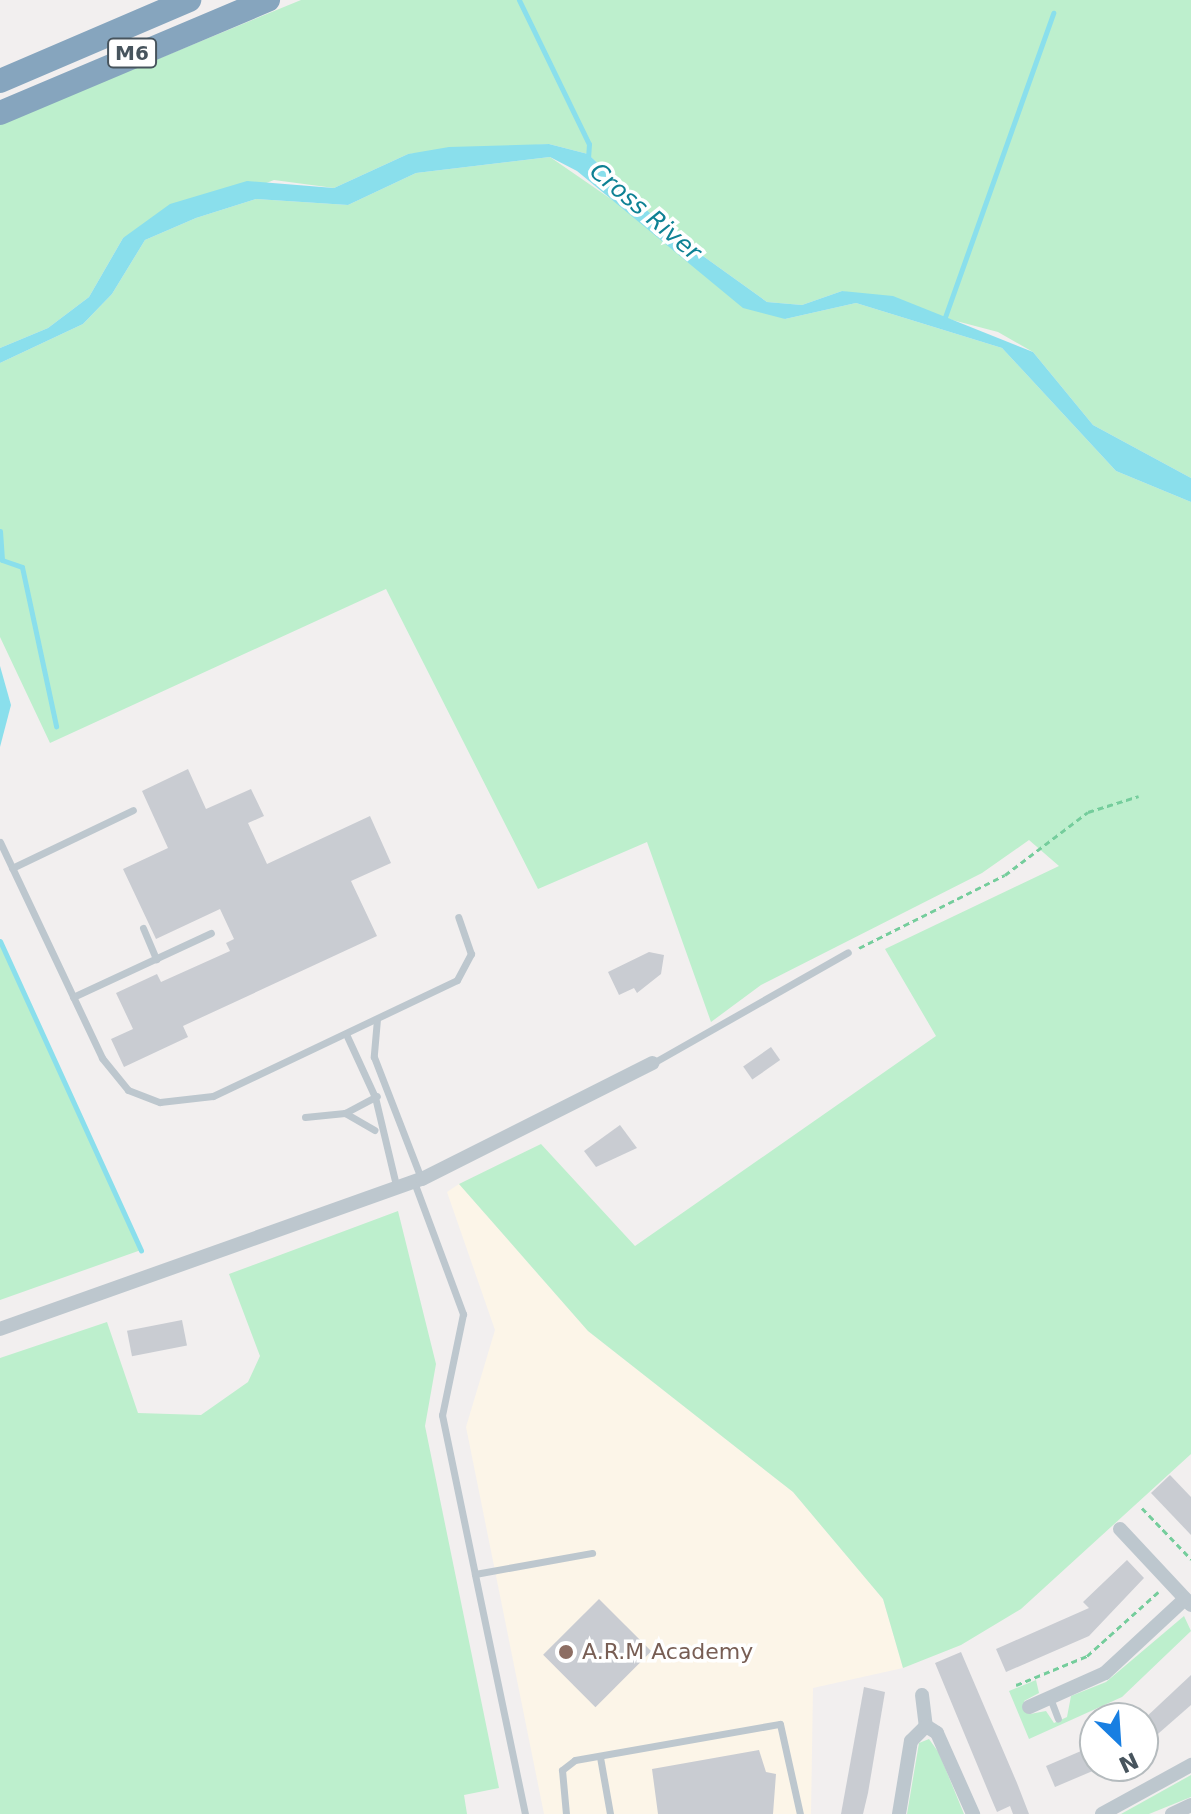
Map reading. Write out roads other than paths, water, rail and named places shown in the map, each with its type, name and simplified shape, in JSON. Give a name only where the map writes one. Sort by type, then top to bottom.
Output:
[{"type":"highway","name":"M6","points":[[0,81],[189,0]]},
{"type":"highway","name":"M6","points":[[0,113],[268,0]]},
{"type":"street","points":[[0,1329],[418,1181],[653,1063]]},
{"type":"street","points":[[1029,1707],[1105,1673],[1185,1603],[1120,1529]]},
{"type":"street","points":[[922,1695],[926,1726]]},
{"type":"street","points":[[899,1814],[911,1741],[926,1726]]},
{"type":"street","points":[[926,1726],[937,1733],[973,1814]]},
{"type":"street","points":[[1102,1814],[1191,1765]]},
{"type":"street","points":[[1172,1814],[1191,1805]]},
{"type":"lane","points":[[12,868],[133,810]]},
{"type":"lane","points":[[0,842],[114,1076],[160,1102],[213,1096],[457,980],[471,954],[458,917]]},
{"type":"lane","points":[[143,928],[156,959]]},
{"type":"lane","points":[[73,997],[211,933]]},
{"type":"lane","points":[[653,1063],[848,952]]},
{"type":"lane","points":[[377,1019],[371,1043],[463,1314],[463,1341],[442,1415],[525,1814]]},
{"type":"lane","points":[[346,1034],[375,1097],[379,1135],[397,1189]]},
{"type":"lane","points":[[345,1113],[386,1091]]},
{"type":"lane","points":[[305,1117],[345,1113],[370,1120],[379,1135]]},
{"type":"lane","points":[[475,1574],[592,1553]]},
{"type":"lane","points":[[1050,1698],[1058,1719]]},
{"type":"lane","points":[[566,1814],[562,1770],[600,1757],[780,1724],[800,1814]]},
{"type":"lane","points":[[600,1757],[610,1814]]},
{"type":"water","name":"Cross River","points":[[549,144],[588,154],[671,233],[767,302],[802,305],[842,291],[893,296],[1033,352],[1093,425],[1191,478],[1191,502],[1116,471],[1002,348],[856,303],[785,319],[743,308],[577,171],[550,157],[416,173],[348,205],[256,199],[196,218],[145,240],[112,294],[83,324],[0,363],[0,348],[48,328],[89,297],[123,238],[170,204],[247,181],[334,188],[408,154],[449,147]]},
{"type":"water","points":[[0,666],[11,705],[0,747]]},
{"type":"waterway","name":"Cross River","points":[[519,0],[589,144],[588,159]]},
{"type":"waterway","points":[[945,317],[1053,13]]},
{"type":"waterway","points":[[0,531],[2,560],[22,567],[56,726]]},
{"type":"waterway","points":[[0,941],[141,1250]]},
{"type":"place","name":"A.R.M Academy","points":[[566,1652]]}]
